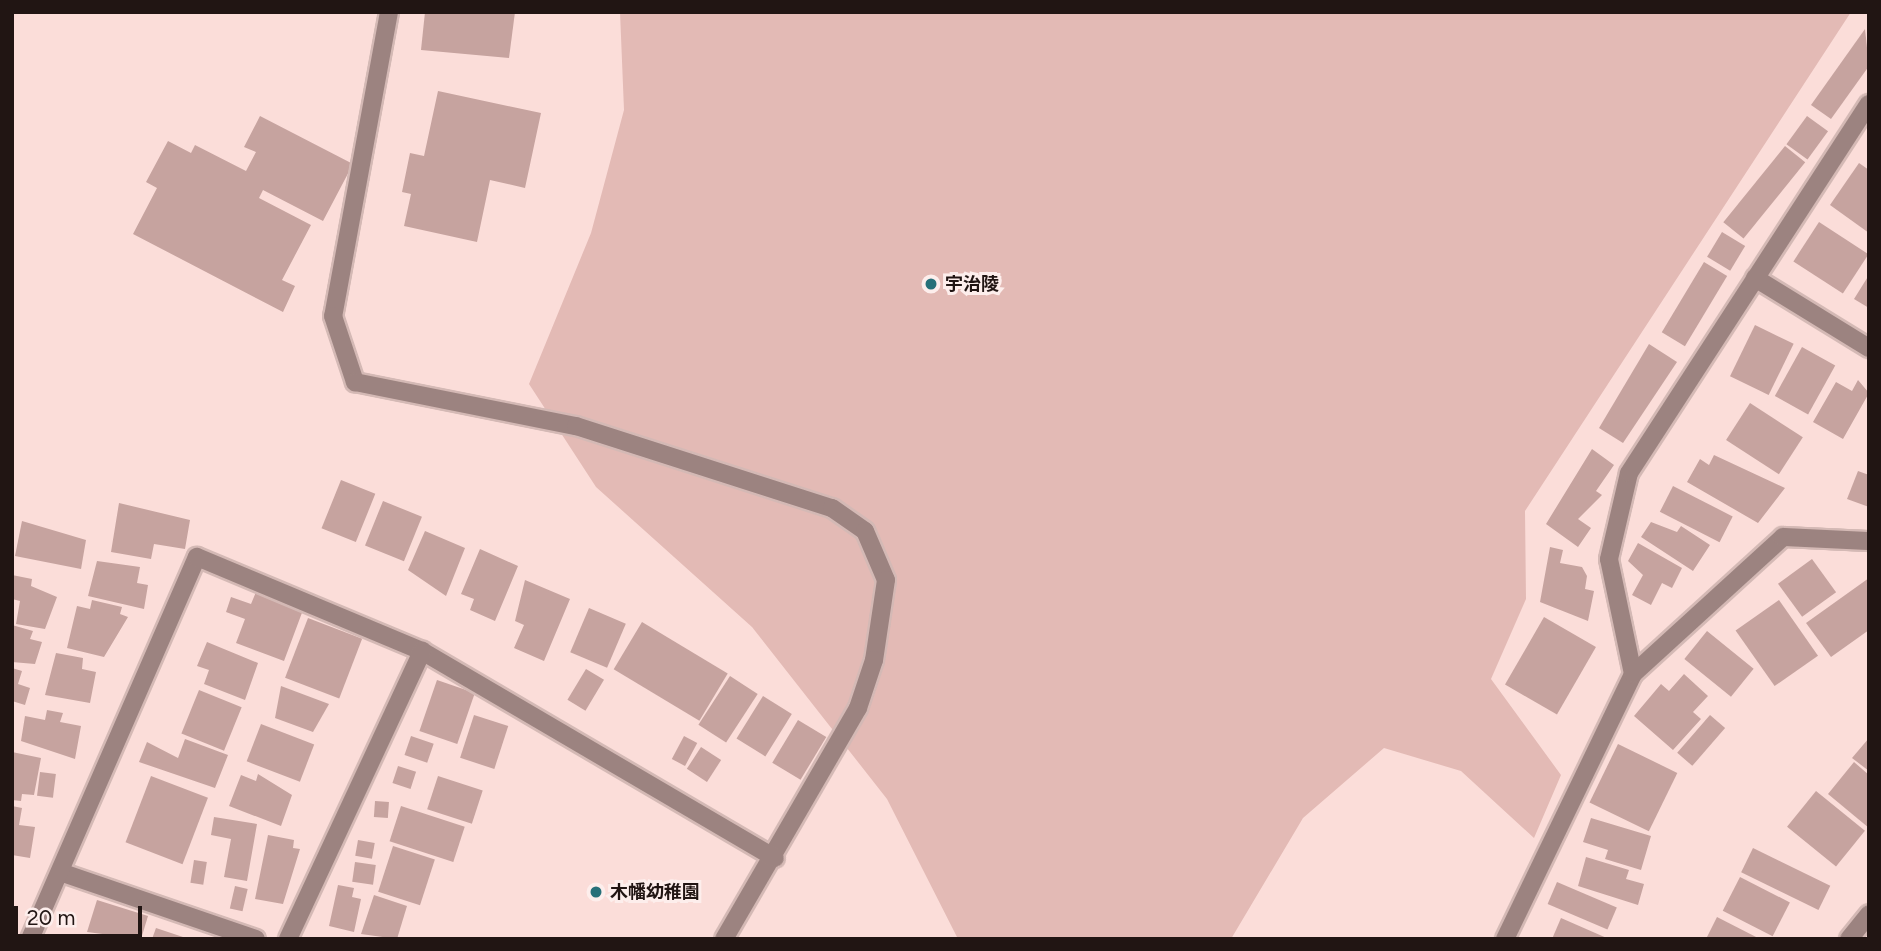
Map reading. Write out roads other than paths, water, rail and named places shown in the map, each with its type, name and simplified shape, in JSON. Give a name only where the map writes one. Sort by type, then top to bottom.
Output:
[{"type":"street","points":[[389,12],[333,316],[355,382],[576,426],[704,463],[832,508],[866,531],[886,580],[874,660],[858,708],[775,858],[724,939]]},
{"type":"street","points":[[1633,674],[1609,559],[1629,473],[1869,104]]},
{"type":"street","points":[[1755,278],[1869,348]]},
{"type":"street","points":[[1505,939],[1633,674],[1783,537],[1869,541]]},
{"type":"street","points":[[30,939],[197,557],[422,652],[775,858]]},
{"type":"street","points":[[288,939],[422,652]]},
{"type":"street","points":[[60,872],[256,939]]},
{"type":"street","points":[[1849,939],[1869,914]]},
{"type":"place","name":"宇治陵","points":[[931,284]]},
{"type":"place","name":"木幡幼稚園","points":[[596,892]]}]
